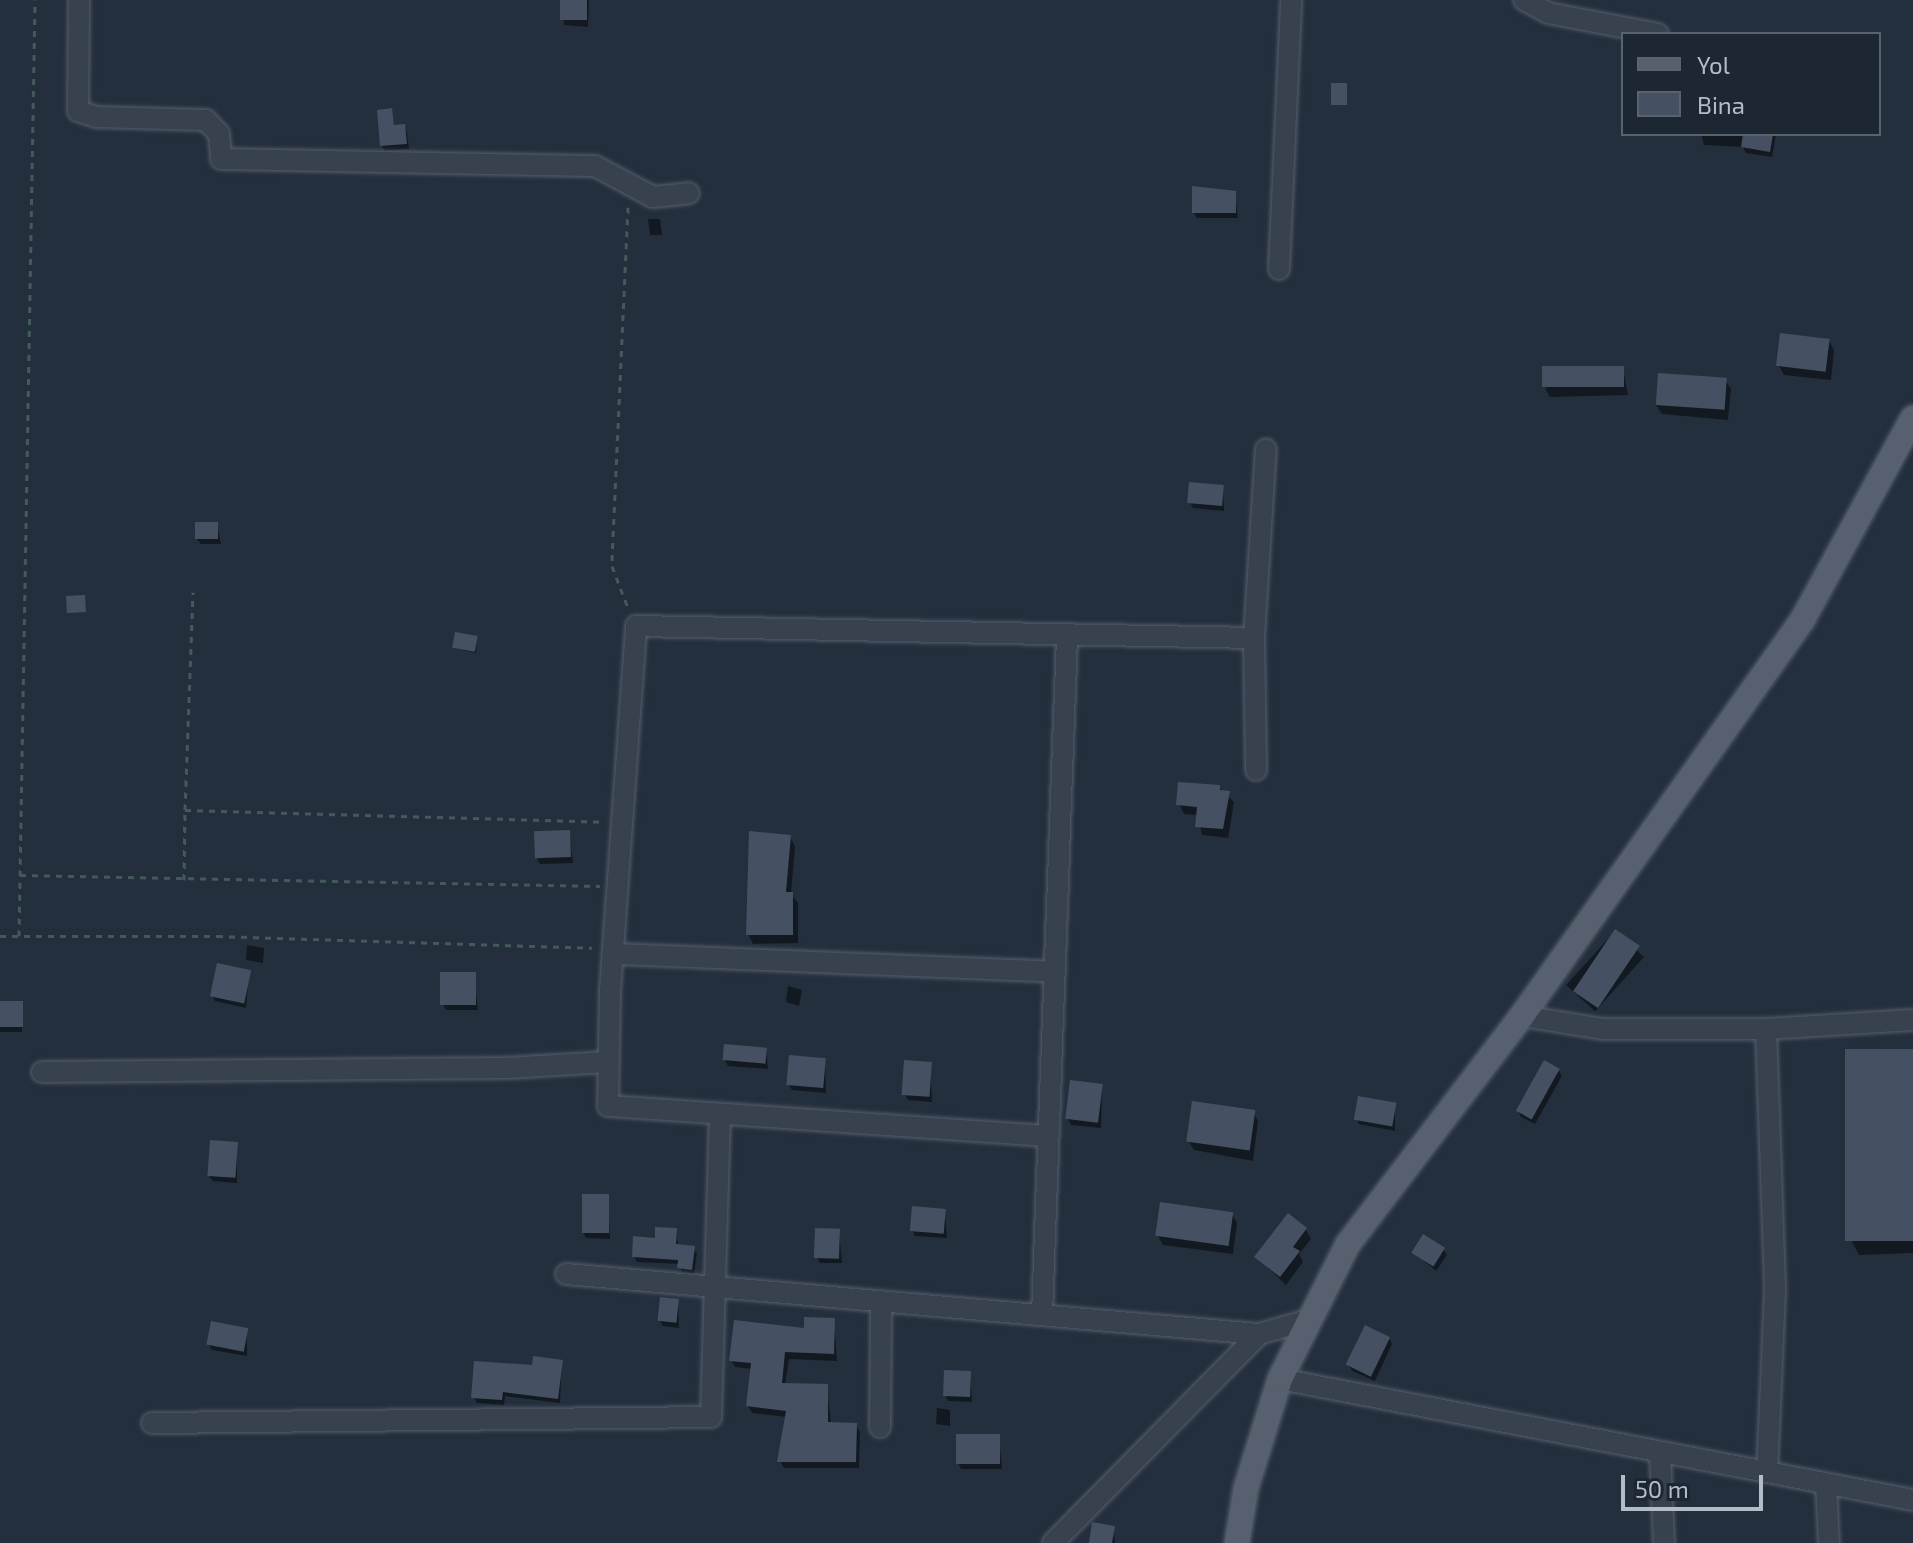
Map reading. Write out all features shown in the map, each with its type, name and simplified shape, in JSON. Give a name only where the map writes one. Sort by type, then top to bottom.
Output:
[{"type":"main road","points":[[1237,1543],[1249,1477],[1280,1379],[1305,1321],[1382,1193],[1522,1016],[1803,619],[1913,418]]},
{"type":"street","points":[[79,0],[78,111],[97,117],[206,120],[219,134],[221,159],[595,166],[629,189],[653,197],[689,193]]},
{"type":"street","points":[[1279,269],[1291,0]]},
{"type":"street","points":[[1524,0],[1548,13],[1648,32]]},
{"type":"street","points":[[1256,770],[1254,638],[1266,449]]},
{"type":"street","points":[[1048,1136],[608,1106],[607,1062],[613,951],[636,626],[1254,638]]},
{"type":"street","points":[[1042,1315],[1067,635]]},
{"type":"street","points":[[613,951],[1053,972]]},
{"type":"street","points":[[1522,1016],[1602,1029],[1766,1029],[1913,1020]]},
{"type":"street","points":[[1766,1029],[1775,1291],[1767,1472]]},
{"type":"street","points":[[42,1072],[507,1068],[607,1062]]},
{"type":"street","points":[[152,1423],[711,1417],[720,1114]]},
{"type":"street","points":[[566,1274],[1259,1334],[1305,1321]]},
{"type":"street","points":[[880,1427],[881,1301]]},
{"type":"street","points":[[1053,1543],[1259,1334]]},
{"type":"street","points":[[1280,1379],[1913,1500]]},
{"type":"street","points":[[1660,1452],[1664,1543]]},
{"type":"street","points":[[1826,1484],[1829,1543]]},
{"type":"path","points":[[19,936],[35,0]]},
{"type":"path","points":[[629,189],[612,566],[636,626]]},
{"type":"path","points":[[184,880],[193,592]]},
{"type":"path","points":[[185,810],[623,822]]},
{"type":"path","points":[[20,875],[618,887]]},
{"type":"path","points":[[0,936],[217,936],[613,951]]},
{"type":"building","points":[[560,0],[587,0],[587,20],[560,20]]},
{"type":"building","points":[[1331,83],[1347,83],[1347,105],[1331,105]]},
{"type":"building","points":[[392,108],[394,125],[405,124],[407,144],[380,146],[377,110]]},
{"type":"building","points":[[1743,136],[1773,136],[1770,152],[1741,147]]},
{"type":"building","points":[[1192,186],[1236,191],[1236,213],[1192,213]]},
{"type":"building","points":[[1780,333],[1830,339],[1826,372],[1776,366]]},
{"type":"building","points":[[1542,366],[1624,366],[1624,387],[1542,387]]},
{"type":"building","points":[[1658,373],[1727,378],[1725,410],[1656,405]]},
{"type":"building","points":[[1189,482],[1224,485],[1222,506],[1187,503]]},
{"type":"building","points":[[195,522],[218,522],[218,539],[195,539]]},
{"type":"building","points":[[85,595],[86,612],[67,613],[66,596]]},
{"type":"building","points":[[455,632],[478,636],[475,652],[452,648]]},
{"type":"building","points":[[1178,782],[1220,785],[1220,790],[1230,791],[1223,829],[1195,827],[1197,807],[1176,805]]},
{"type":"building","points":[[570,830],[571,857],[535,858],[534,831]]},
{"type":"building","points":[[749,831],[791,835],[786,892],[793,892],[793,935],[746,935]]},
{"type":"building","points":[[1615,929],[1640,946],[1598,1008],[1573,991]]},
{"type":"building","points":[[217,963],[251,970],[244,1004],[210,996]]},
{"type":"building","points":[[440,972],[476,972],[476,1005],[440,1005]]},
{"type":"building","points":[[0,1001],[23,1001],[23,1027],[0,1027]]},
{"type":"building","points":[[724,1044],[767,1048],[765,1064],[723,1060]]},
{"type":"building","points":[[1845,1049],[1913,1049],[1913,1241],[1845,1241]]},
{"type":"building","points":[[789,1055],[826,1058],[823,1088],[786,1085]]},
{"type":"building","points":[[904,1060],[932,1062],[929,1097],[902,1095]]},
{"type":"building","points":[[1544,1060],[1560,1069],[1532,1119],[1516,1111]]},
{"type":"building","points":[[1070,1080],[1103,1084],[1098,1123],[1065,1119]]},
{"type":"building","points":[[1358,1096],[1396,1103],[1392,1126],[1354,1120]]},
{"type":"building","points":[[1192,1101],[1255,1110],[1250,1151],[1186,1142]]},
{"type":"building","points":[[210,1140],[238,1142],[235,1178],[207,1176]]},
{"type":"building","points":[[582,1194],[609,1194],[609,1233],[582,1233]]},
{"type":"building","points":[[1160,1202],[1233,1212],[1229,1246],[1155,1236]]},
{"type":"building","points":[[912,1206],[946,1209],[944,1234],[910,1231]]},
{"type":"building","points":[[1288,1213],[1307,1228],[1293,1247],[1300,1251],[1280,1277],[1254,1257]]},
{"type":"building","points":[[655,1227],[677,1228],[676,1244],[695,1246],[692,1270],[677,1268],[678,1260],[632,1257],[633,1236],[655,1238]]},
{"type":"building","points":[[815,1228],[840,1229],[839,1259],[814,1258]]},
{"type":"building","points":[[1423,1234],[1445,1248],[1433,1266],[1411,1253]]},
{"type":"building","points":[[660,1297],[679,1299],[676,1323],[657,1321]]},
{"type":"building","points":[[804,1317],[835,1318],[834,1354],[785,1352],[782,1383],[828,1384],[828,1422],[857,1423],[856,1462],[777,1462],[786,1411],[746,1406],[751,1363],[729,1361],[734,1320],[804,1328]]},
{"type":"building","points":[[211,1321],[248,1328],[244,1352],[206,1345]]},
{"type":"building","points":[[1365,1325],[1390,1337],[1371,1377],[1346,1365]]},
{"type":"building","points":[[533,1356],[563,1360],[558,1399],[503,1392],[502,1400],[471,1398],[474,1361],[532,1365]]},
{"type":"building","points":[[944,1370],[971,1371],[970,1397],[943,1396]]},
{"type":"building","points":[[956,1434],[1000,1434],[1000,1464],[956,1464]]},
{"type":"building","points":[[1092,1522],[1115,1526],[1112,1543],[1089,1543]]}]
